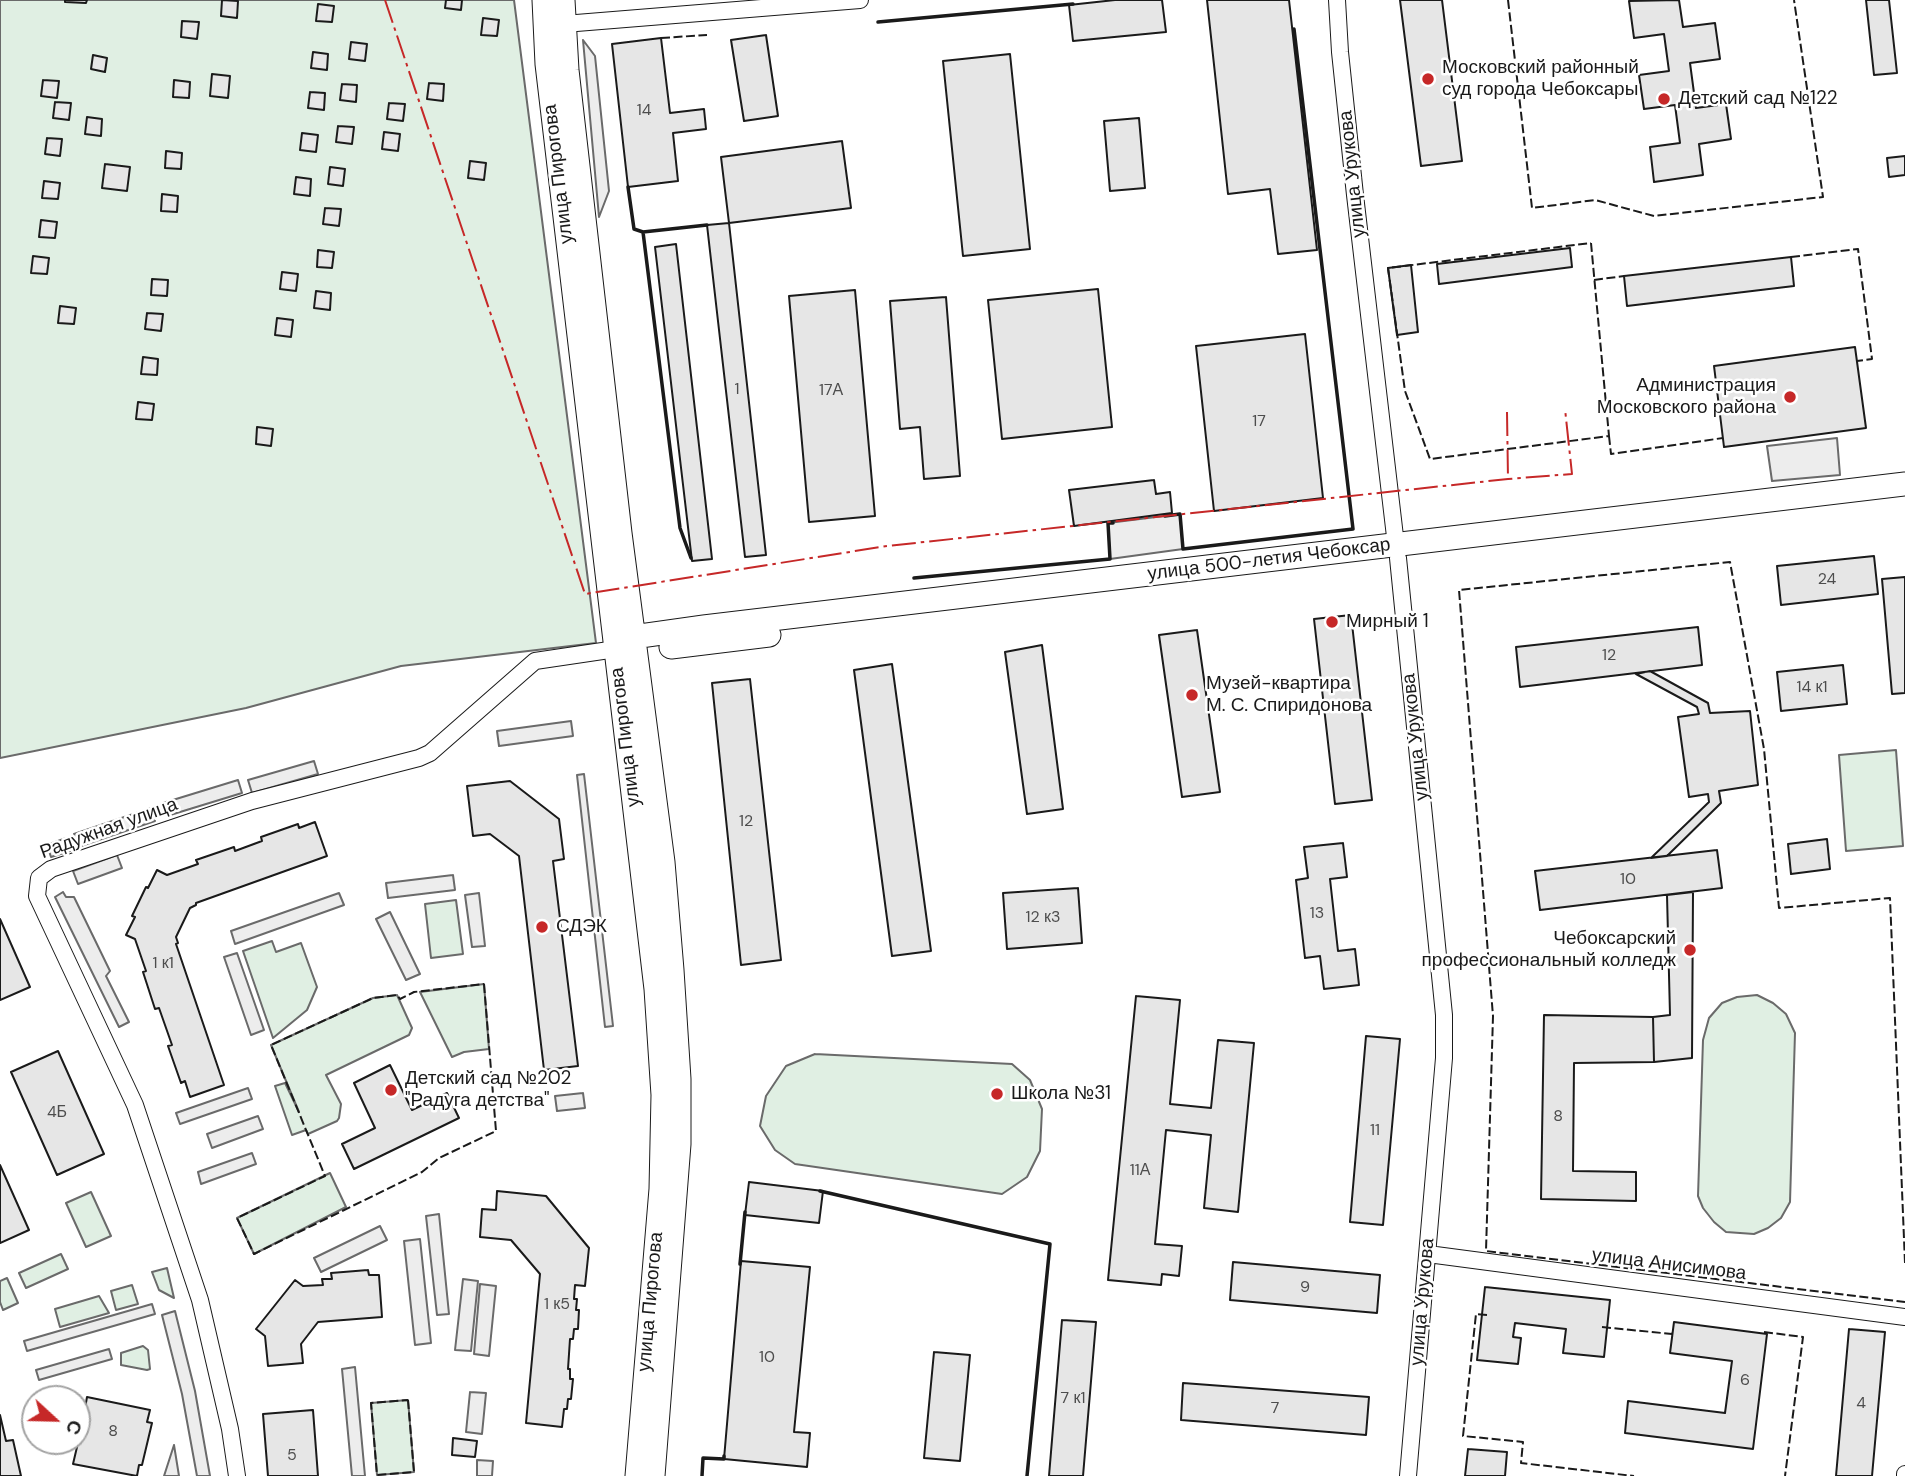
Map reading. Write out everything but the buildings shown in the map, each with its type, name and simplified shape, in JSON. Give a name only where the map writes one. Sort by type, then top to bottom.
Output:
[{"type":"main road","name":"улица Пирогова","points":[[544,0],[555,25],[567,70],[577,240],[628,646],[663,862],[672,970],[669,1189],[653,1476]]},
{"type":"main road","name":"улица Пирогова","points":[[555,25],[564,0]]},
{"type":"main road","name":"улица 500-летия Чебоксар","points":[[1724,513],[1905,484]]},
{"type":"main road","name":"улица 500-летия Чебоксар","points":[[628,646],[1603,527],[1724,513],[1905,498]]},
{"type":"main road","name":"улица Пирогова","points":[[637,1476],[669,1189]]},
{"type":"street","points":[[555,25],[860,0]]},
{"type":"street","name":"улица Урукова","points":[[1337,0],[1351,155],[1397,552],[1444,1015],[1444,1058],[1408,1476]]},
{"type":"street","name":"Радужная улица","points":[[237,1476],[230,1429],[200,1300],[135,1105],[37,896],[39,878],[51,869],[252,802],[419,758],[430,752],[535,661],[628,646]]},
{"type":"street","name":"улица Анисимова","points":[[1428,1254],[1905,1317]]},
{"type":"green space","points":[[0,0],[514,0],[596,643],[401,666],[246,708],[0,758]]},
{"type":"green space","points":[[1896,750],[1903,846],[1846,851],[1839,755]]},
{"type":"green space","points":[[456,900],[463,954],[431,958],[425,904]]},
{"type":"green space","points":[[272,941],[276,952],[301,943],[317,987],[307,1010],[273,1038],[243,951]]},
{"type":"green space","points":[[484,984],[489,1049],[464,1052],[452,1057],[420,992]]},
{"type":"green space","points":[[397,995],[412,1028],[409,1035],[326,1075],[341,1104],[339,1118],[308,1134],[306,1130],[292,1135],[275,1086],[285,1083],[299,1112],[271,1045],[373,998]]},
{"type":"green space","points":[[1757,995],[1786,1014],[1795,1033],[1790,1202],[1781,1218],[1768,1228],[1754,1234],[1726,1232],[1703,1208],[1698,1196],[1703,1040],[1709,1018],[1722,1003],[1737,997]]},
{"type":"green space","points":[[815,1054],[1012,1064],[1030,1080],[1042,1109],[1040,1151],[1027,1177],[1002,1194],[795,1164],[775,1150],[760,1126],[766,1096],[786,1066]]},
{"type":"green space","points":[[330,1173],[346,1207],[254,1254],[237,1218]]},
{"type":"green space","points":[[91,1192],[111,1236],[86,1247],[66,1203]]},
{"type":"green space","points":[[61,1254],[68,1269],[26,1288],[19,1273]]},
{"type":"green space","points":[[167,1268],[174,1298],[159,1290],[152,1272]]},
{"type":"green space","points":[[7,1278],[18,1303],[3,1310],[0,1302],[0,1281]]},
{"type":"green space","points":[[132,1285],[138,1304],[116,1310],[111,1291]]},
{"type":"green space","points":[[99,1296],[109,1313],[60,1327],[55,1309]]},
{"type":"green space","points":[[143,1346],[148,1350],[150,1369],[121,1365],[121,1353]]},
{"type":"green space","points":[[408,1400],[414,1472],[377,1475],[371,1403]]},
{"type":"shaded area","points":[[583,40],[595,56],[609,191],[599,217]]},
{"type":"shaded area","points":[[1837,438],[1840,475],[1772,481],[1767,446]]},
{"type":"shaded area","points":[[1180,514],[1183,549],[1110,559],[1108,523]]},
{"type":"shaded area","points":[[571,721],[573,736],[499,746],[497,731]]},
{"type":"shaded area","points":[[314,761],[318,774],[252,793],[248,780]]},
{"type":"shaded area","points":[[584,774],[613,1026],[605,1027],[577,775]]},
{"type":"shaded area","points":[[238,780],[242,793],[167,816],[163,803]]},
{"type":"shaded area","points":[[151,808],[155,821],[78,847],[74,834]]},
{"type":"shaded area","points":[[66,838],[70,851],[51,857],[47,845]]},
{"type":"shaded area","points":[[117,855],[122,868],[78,884],[73,871]]},
{"type":"shaded area","points":[[453,875],[455,890],[388,898],[386,883]]},
{"type":"shaded area","points":[[63,892],[66,897],[74,897],[110,971],[106,976],[129,1022],[119,1027],[55,897]]},
{"type":"shaded area","points":[[339,893],[344,905],[235,944],[231,931]]},
{"type":"shaded area","points":[[479,893],[485,946],[472,947],[465,895]]},
{"type":"shaded area","points":[[390,912],[420,974],[406,980],[376,919]]},
{"type":"shaded area","points":[[237,953],[264,1030],[251,1035],[224,957]]},
{"type":"shaded area","points":[[248,1088],[252,1099],[180,1124],[176,1113]]},
{"type":"shaded area","points":[[583,1093],[585,1108],[557,1111],[555,1096]]},
{"type":"shaded area","points":[[258,1116],[263,1129],[212,1148],[207,1134]]},
{"type":"shaded area","points":[[252,1153],[256,1164],[201,1184],[198,1172]]},
{"type":"shaded area","points":[[439,1214],[449,1314],[437,1315],[426,1216]]},
{"type":"shaded area","points":[[380,1226],[387,1240],[321,1272],[314,1258]]},
{"type":"shaded area","points":[[420,1239],[431,1343],[415,1345],[404,1241]]},
{"type":"shaded area","points":[[463,1279],[478,1281],[471,1351],[455,1350]]},
{"type":"shaded area","points":[[480,1284],[496,1286],[489,1356],[474,1354]]},
{"type":"shaded area","points":[[152,1304],[155,1314],[27,1351],[24,1341]]},
{"type":"shaded area","points":[[175,1311],[195,1391],[210,1476],[197,1476],[182,1394],[162,1315]]},
{"type":"shaded area","points":[[109,1349],[112,1359],[39,1380],[36,1370]]},
{"type":"shaded area","points":[[355,1367],[365,1476],[352,1476],[342,1369]]},
{"type":"shaded area","points":[[470,1392],[486,1393],[482,1434],[466,1432]]},
{"type":"shaded area","points":[[174,1445],[179,1476],[164,1476]]},
{"type":"shaded area","points":[[477,1460],[493,1461],[492,1476],[477,1476]]},
{"type":"fence","points":[[1508,0],[1532,208],[1595,200],[1654,216],[1823,197],[1794,0]]},
{"type":"fence","points":[[661,38],[707,35]]},
{"type":"fence","points":[[1591,243],[1609,436],[1430,459],[1405,391],[1388,268],[1591,243]]},
{"type":"fence","points":[[1791,257],[1858,249],[1872,359],[1857,361]]},
{"type":"fence","points":[[1594,280],[1624,276]]},
{"type":"fence","points":[[1609,436],[1611,454],[1723,438]]},
{"type":"fence","points":[[1905,1263],[1890,898],[1779,908],[1764,749],[1730,562],[1459,590],[1493,1016],[1486,1251],[1905,1302]]},
{"type":"fence","points":[[484,984],[496,1131],[439,1158],[422,1172],[254,1254],[237,1218],[325,1176],[271,1045],[373,998],[397,995],[400,999],[414,992],[484,984]]},
{"type":"fence","points":[[1487,1315],[1476,1314],[1463,1436],[1523,1442],[1521,1463],[1634,1476]]},
{"type":"fence","points":[[1602,1327],[1672,1334],[1672,1331]]},
{"type":"fence","points":[[1764,1332],[1803,1337],[1785,1476]]},
{"type":"fence","points":[[408,1400],[414,1472],[377,1475],[371,1403],[408,1400]]},
{"type":"wall","points":[[878,22],[1073,4]]},
{"type":"wall","points":[[1165,516],[1180,514],[1183,549],[1353,529],[1294,29]]},
{"type":"wall","points":[[628,187],[634,229],[643,232]]},
{"type":"wall","points":[[691,558],[680,528],[643,232],[707,225]]},
{"type":"wall","points":[[914,578],[1110,559],[1108,523],[1113,523]]},
{"type":"wall","points":[[820,1191],[1050,1244],[1027,1476]]},
{"type":"wall","points":[[740,1264],[745,1212]]},
{"type":"wall","points":[[702,1476],[703,1458],[724,1459],[724,1456]]},
{"type":"power","points":[[385,0],[585,594],[887,546],[1572,474],[1565,409]]},
{"type":"power","points":[[1507,412],[1508,479]]},
{"type":"place","name":"Московский районный суд города Чебоксары","points":[[1428,79]]},
{"type":"place","name":"Детский сад №122","points":[[1664,99]]},
{"type":"place","name":"Администрация Московского района","points":[[1790,397]]},
{"type":"place","name":"Мирный 1","points":[[1332,622]]},
{"type":"place","name":"Музей-квартира М. С. Спиридонова","points":[[1192,695]]},
{"type":"place","name":"СДЭК","points":[[542,927]]},
{"type":"place","name":"Чебоксарский профессиональный колледж","points":[[1690,950]]},
{"type":"place","name":"Детский сад №202 \"Радуга детства\"","points":[[391,1090]]},
{"type":"place","name":"Школа №31","points":[[997,1094]]}]
